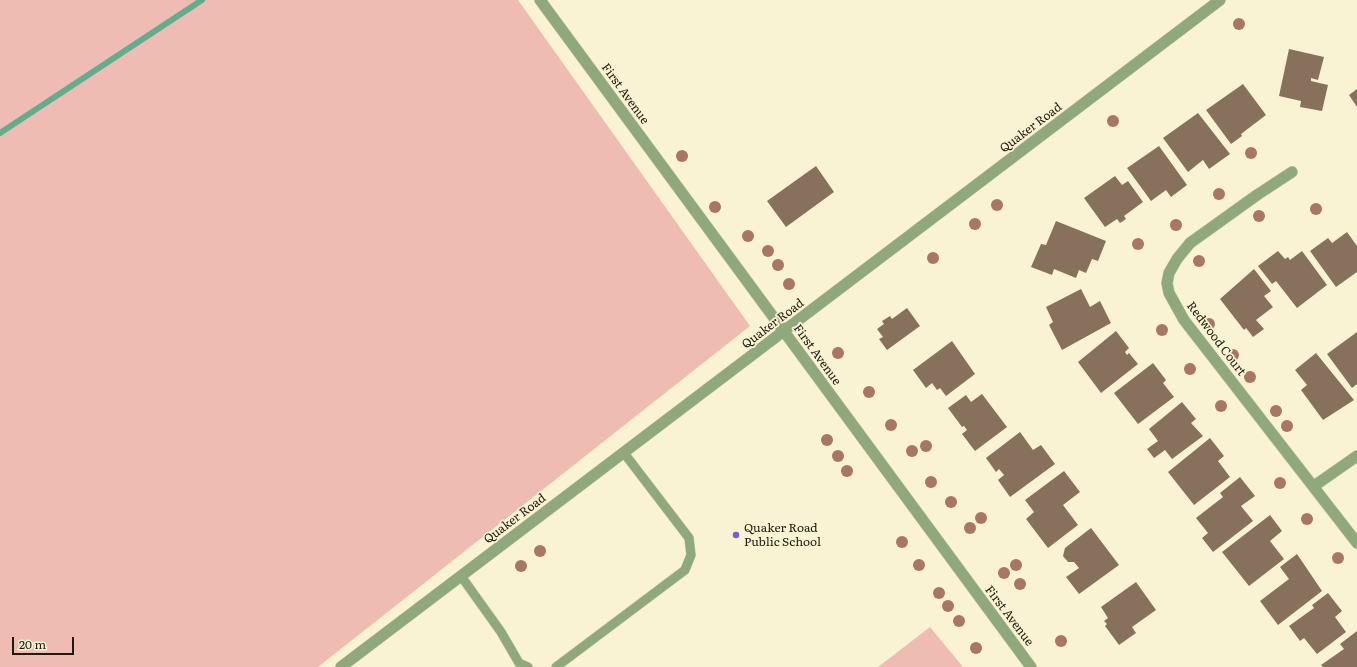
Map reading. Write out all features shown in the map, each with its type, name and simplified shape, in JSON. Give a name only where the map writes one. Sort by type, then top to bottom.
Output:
[{"type":"street","name":"First Avenue","points":[[540,0],[1031,667]]},
{"type":"street","name":"Quaker Road","points":[[341,667],[624,454],[1220,0]]},
{"type":"street","name":"Redwood Court","points":[[1292,172],[1257,195],[1190,244],[1177,259],[1169,273],[1167,283],[1169,293],[1184,320],[1357,543]]},
{"type":"street","points":[[1314,486],[1357,456]]},
{"type":"lane","points":[[556,667],[685,570],[691,555],[689,538],[624,454]]},
{"type":"lane","points":[[461,576],[501,632],[519,663],[528,667]]},
{"type":"shaded area","points":[[0,0],[518,0],[750,326],[318,667],[0,667]]},
{"type":"shaded area","points":[[930,627],[963,667],[878,667]]},
{"type":"building","points":[[1289,49],[1324,57],[1318,80],[1311,78],[1311,81],[1328,85],[1322,111],[1300,107],[1301,101],[1279,96]]},
{"type":"building","points":[[1243,84],[1266,115],[1241,134],[1242,136],[1231,144],[1206,110]]},
{"type":"building","points":[[1357,89],[1357,107],[1349,95]]},
{"type":"building","points":[[1198,113],[1230,154],[1209,169],[1203,160],[1188,172],[1163,138]]},
{"type":"building","points":[[1159,146],[1187,185],[1171,197],[1166,190],[1151,201],[1127,168]]},
{"type":"building","points":[[816,166],[834,192],[786,227],[767,201]]},
{"type":"building","points":[[1115,176],[1122,185],[1128,181],[1143,202],[1124,216],[1126,219],[1120,223],[1117,219],[1105,227],[1084,198]]},
{"type":"building","points":[[1056,221],[1106,241],[1098,261],[1092,259],[1086,273],[1079,270],[1076,278],[1054,269],[1052,275],[1031,267],[1041,244],[1046,245]]},
{"type":"building","points":[[1347,232],[1357,246],[1357,272],[1336,287],[1310,251],[1328,238],[1332,243]]},
{"type":"building","points":[[1278,251],[1285,259],[1288,257],[1290,260],[1302,251],[1327,285],[1297,308],[1276,281],[1272,284],[1258,266]]},
{"type":"building","points":[[1254,269],[1271,291],[1264,296],[1273,307],[1256,320],[1264,329],[1253,337],[1246,328],[1244,330],[1220,299]]},
{"type":"building","points":[[1081,289],[1090,307],[1100,301],[1111,323],[1062,350],[1049,325],[1053,322],[1046,307]]},
{"type":"building","points":[[907,308],[920,326],[887,350],[879,339],[883,337],[877,329],[884,324],[882,321],[890,316],[892,319]]},
{"type":"building","points":[[1116,331],[1129,348],[1125,352],[1127,355],[1129,353],[1138,364],[1101,393],[1078,362]]},
{"type":"building","points":[[1357,332],[1357,384],[1352,388],[1327,354]]},
{"type":"building","points":[[952,341],[975,374],[946,396],[940,388],[937,390],[932,383],[926,388],[913,370]]},
{"type":"building","points":[[1316,353],[1354,400],[1323,420],[1301,390],[1307,385],[1295,370]]},
{"type":"building","points":[[1153,363],[1166,380],[1163,383],[1174,397],[1138,424],[1114,393]]},
{"type":"building","points":[[982,394],[1007,427],[975,451],[962,434],[967,430],[964,426],[962,427],[948,408],[966,395],[971,402]]},
{"type":"building","points":[[1182,402],[1196,419],[1191,423],[1203,436],[1172,459],[1165,450],[1154,458],[1147,449],[1158,441],[1149,429]]},
{"type":"building","points":[[1020,432],[1033,450],[1041,445],[1055,464],[1010,497],[998,480],[1004,475],[999,469],[996,472],[986,458]]},
{"type":"building","points":[[1210,438],[1224,456],[1218,461],[1230,477],[1194,505],[1168,472]]},
{"type":"building","points":[[1064,471],[1080,492],[1063,505],[1078,525],[1048,548],[1026,519],[1034,512],[1025,500]]},
{"type":"building","points":[[1240,477],[1255,496],[1241,506],[1253,521],[1213,552],[1202,538],[1208,533],[1196,518],[1223,497],[1220,493]]},
{"type":"building","points":[[1270,515],[1282,531],[1270,541],[1284,559],[1249,586],[1222,552]]},
{"type":"building","points":[[1091,528],[1119,565],[1079,594],[1066,577],[1079,568],[1074,562],[1068,562],[1063,556],[1065,548]]},
{"type":"building","points":[[1297,554],[1322,591],[1278,625],[1260,601],[1289,579],[1280,567]]},
{"type":"building","points":[[1136,582],[1156,610],[1132,627],[1136,633],[1119,645],[1105,626],[1107,624],[1104,621],[1108,618],[1101,607]]},
{"type":"building","points":[[1328,593],[1342,611],[1335,617],[1346,632],[1317,654],[1304,638],[1300,641],[1289,626],[1314,608],[1312,605]]},
{"type":"building","points":[[1357,631],[1357,667],[1323,667],[1321,665],[1344,649],[1340,644]]},
{"type":"waterway","points":[[0,133],[202,0]]},
{"type":"place","name":"Quaker Road Public School","points":[[736,535]]}]
